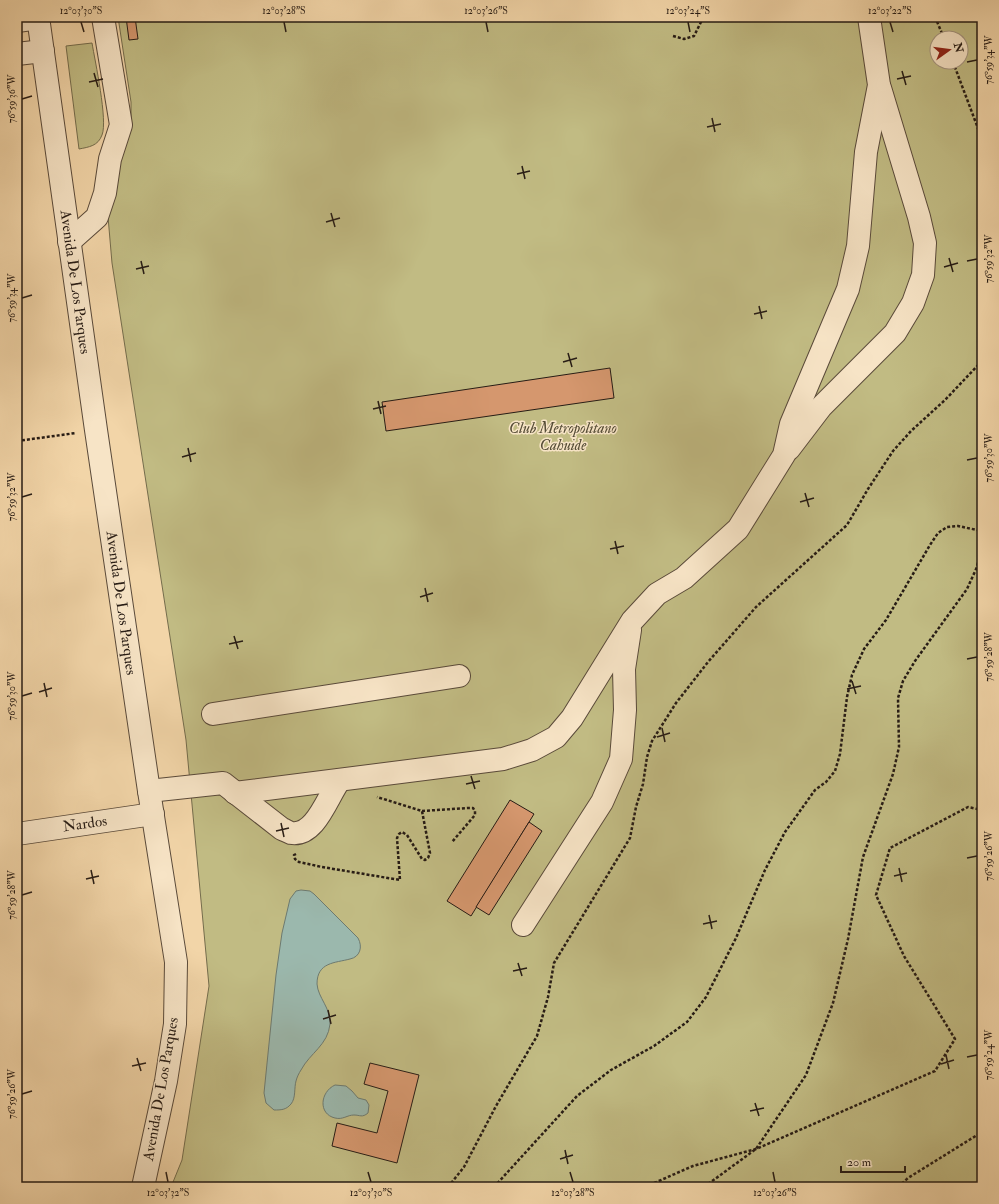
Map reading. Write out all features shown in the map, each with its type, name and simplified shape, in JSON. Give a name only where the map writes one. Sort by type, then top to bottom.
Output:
[{"type":"street","points":[[17,21],[38,17]]},
{"type":"street","name":"Avenida De Los Parques","points":[[38,17],[96,430],[149,792],[176,962],[175,1024],[166,1081],[142,1187]]},
{"type":"street","points":[[69,242],[97,217],[106,193],[110,159],[121,125],[103,17]]},
{"type":"street","points":[[235,793],[503,759],[532,750],[556,737],[572,718],[632,621],[657,594],[684,578],[738,529],[784,455],[821,407],[895,333],[913,303],[923,275],[925,243],[919,217],[879,85],[869,17]]},
{"type":"street","points":[[17,54],[43,50]]},
{"type":"street","points":[[784,455],[791,424],[848,289],[858,246],[866,152],[879,85]]},
{"type":"street","points":[[523,925],[602,802],[621,760],[625,710],[624,669],[632,621]]},
{"type":"street","points":[[213,714],[459,676]]},
{"type":"street","points":[[149,792],[223,783],[282,829],[291,833],[302,831],[311,826],[317,819],[334,787],[340,780]]},
{"type":"street","name":"Nardos","points":[[17,834],[153,814]]},
{"type":"path","points":[[673,36],[684,39],[694,36],[701,17]]},
{"type":"path","points":[[935,17],[941,30]]},
{"type":"path","points":[[956,70],[982,139]]},
{"type":"path","points":[[448,1187],[464,1167],[496,1106],[537,1036],[548,997],[554,963],[630,838],[636,807],[643,784],[646,757],[652,741],[676,703],[708,662],[756,607],[847,525],[893,451],[911,431],[945,400],[982,361]]},
{"type":"path","points":[[17,441],[96,430]]},
{"type":"path","points":[[494,1187],[577,1096],[611,1070],[654,1046],[687,1022],[710,990],[736,938],[765,870],[785,832],[815,790],[826,782],[834,771],[840,754],[847,697],[852,675],[864,649],[886,620],[938,533],[947,527],[958,526],[982,531]]},
{"type":"path","points":[[704,1187],[756,1149],[806,1074],[833,1003],[848,938],[863,857],[894,774],[899,747],[898,698],[904,681],[915,661],[967,588],[977,567],[982,542]]},
{"type":"path","points":[[372,796],[422,811],[473,808],[475,815],[452,842]]},
{"type":"path","points":[[645,1187],[693,1166],[756,1149],[935,1071],[954,1039],[904,956],[876,895],[890,848],[968,807],[982,810]]},
{"type":"path","points":[[299,852],[294,855],[295,859],[299,862],[400,880],[398,834],[402,832],[407,835],[422,859],[425,860],[428,858],[430,853],[422,811]]},
{"type":"path","points":[[982,931],[979,937],[982,965]]},
{"type":"path","points":[[898,1187],[908,1178],[982,1132]]},
{"type":"green space","name":"Club Metropolitano Cahuide","points":[[118,17],[982,17],[982,1187],[171,1187],[182,1160],[209,986],[186,740],[112,263],[107,205],[115,169],[131,130],[131,102]]},
{"type":"green space","points":[[92,43],[102,104],[103,128],[102,135],[96,144],[79,149],[66,46]]},
{"type":"shaded area","points":[[296,891],[310,891],[314,894],[358,938],[360,941],[360,951],[353,958],[333,963],[323,967],[320,971],[317,984],[329,1013],[329,1031],[326,1038],[305,1064],[299,1074],[295,1084],[293,1102],[283,1109],[274,1110],[266,1103],[264,1093],[276,975],[282,933],[290,899]]},
{"type":"shaded area","points":[[335,1085],[346,1086],[358,1098],[366,1100],[369,1105],[368,1113],[363,1116],[352,1115],[340,1118],[330,1116],[326,1112],[323,1103],[326,1093]]},
{"type":"building","points":[[126,17],[135,17],[138,39],[129,40]]},
{"type":"building","points":[[610,368],[614,398],[386,431],[382,402]]},
{"type":"building","points":[[510,800],[534,814],[471,916],[447,901]]},
{"type":"building","points":[[529,822],[542,831],[489,915],[476,907]]},
{"type":"building","points":[[370,1063],[419,1075],[397,1163],[332,1146],[337,1123],[377,1133],[388,1091],[364,1084]]}]
